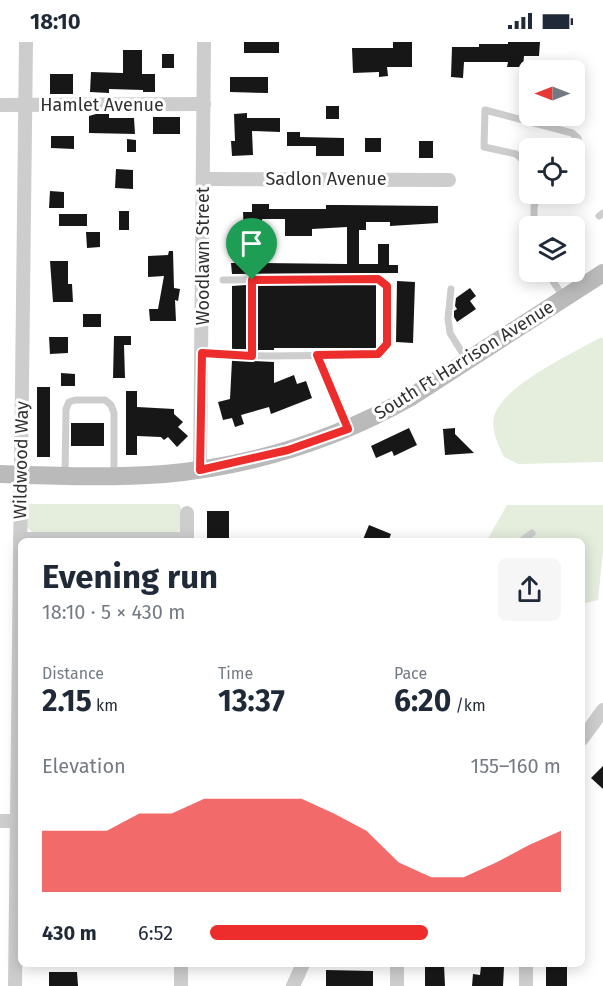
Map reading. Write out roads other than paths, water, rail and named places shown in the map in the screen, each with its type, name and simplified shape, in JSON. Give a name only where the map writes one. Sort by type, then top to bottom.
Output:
[{"type":"main road","name":"South Ft Harrison Avenue","points":[[0,474],[114,476],[200,470],[288,450],[348,429],[401,402],[603,273]]},
{"type":"street","name":"Wildwood Way","points":[[20,538],[26,42]]},
{"type":"street","name":"Woodlawn Street","points":[[200,470],[204,42]]},
{"type":"street","name":"Hamlet Avenue","points":[[0,105],[204,104]]},
{"type":"street","name":"Sadlon Avenue","points":[[203,179],[449,180]]},
{"type":"street","points":[[187,513],[187,538]]},
{"type":"street","points":[[585,733],[603,710]]},
{"type":"street","points":[[0,821],[18,821]]},
{"type":"street","name":"Wildwood Way","points":[[15,986],[18,862]]},
{"type":"street","points":[[181,986],[182,967]]},
{"type":"street","points":[[293,986],[302,967]]},
{"type":"street","points":[[397,967],[397,986]]},
{"type":"street","points":[[526,967],[526,986]]},
{"type":"lane","points":[[519,157],[516,154],[484,147],[485,110],[572,133],[578,138]]},
{"type":"lane","points":[[202,353],[252,356],[378,354],[387,344],[387,286],[378,279],[223,280]]},
{"type":"lane","points":[[252,280],[252,356]]},
{"type":"lane","points":[[553,282],[564,297]]},
{"type":"lane","points":[[451,289],[448,318],[450,333],[467,361]]},
{"type":"lane","points":[[317,355],[348,429]]},
{"type":"lane","points":[[65,475],[66,410],[69,402],[105,400],[111,405],[114,413],[114,476]]},
{"type":"lane","points":[[525,538],[532,533]]}]
